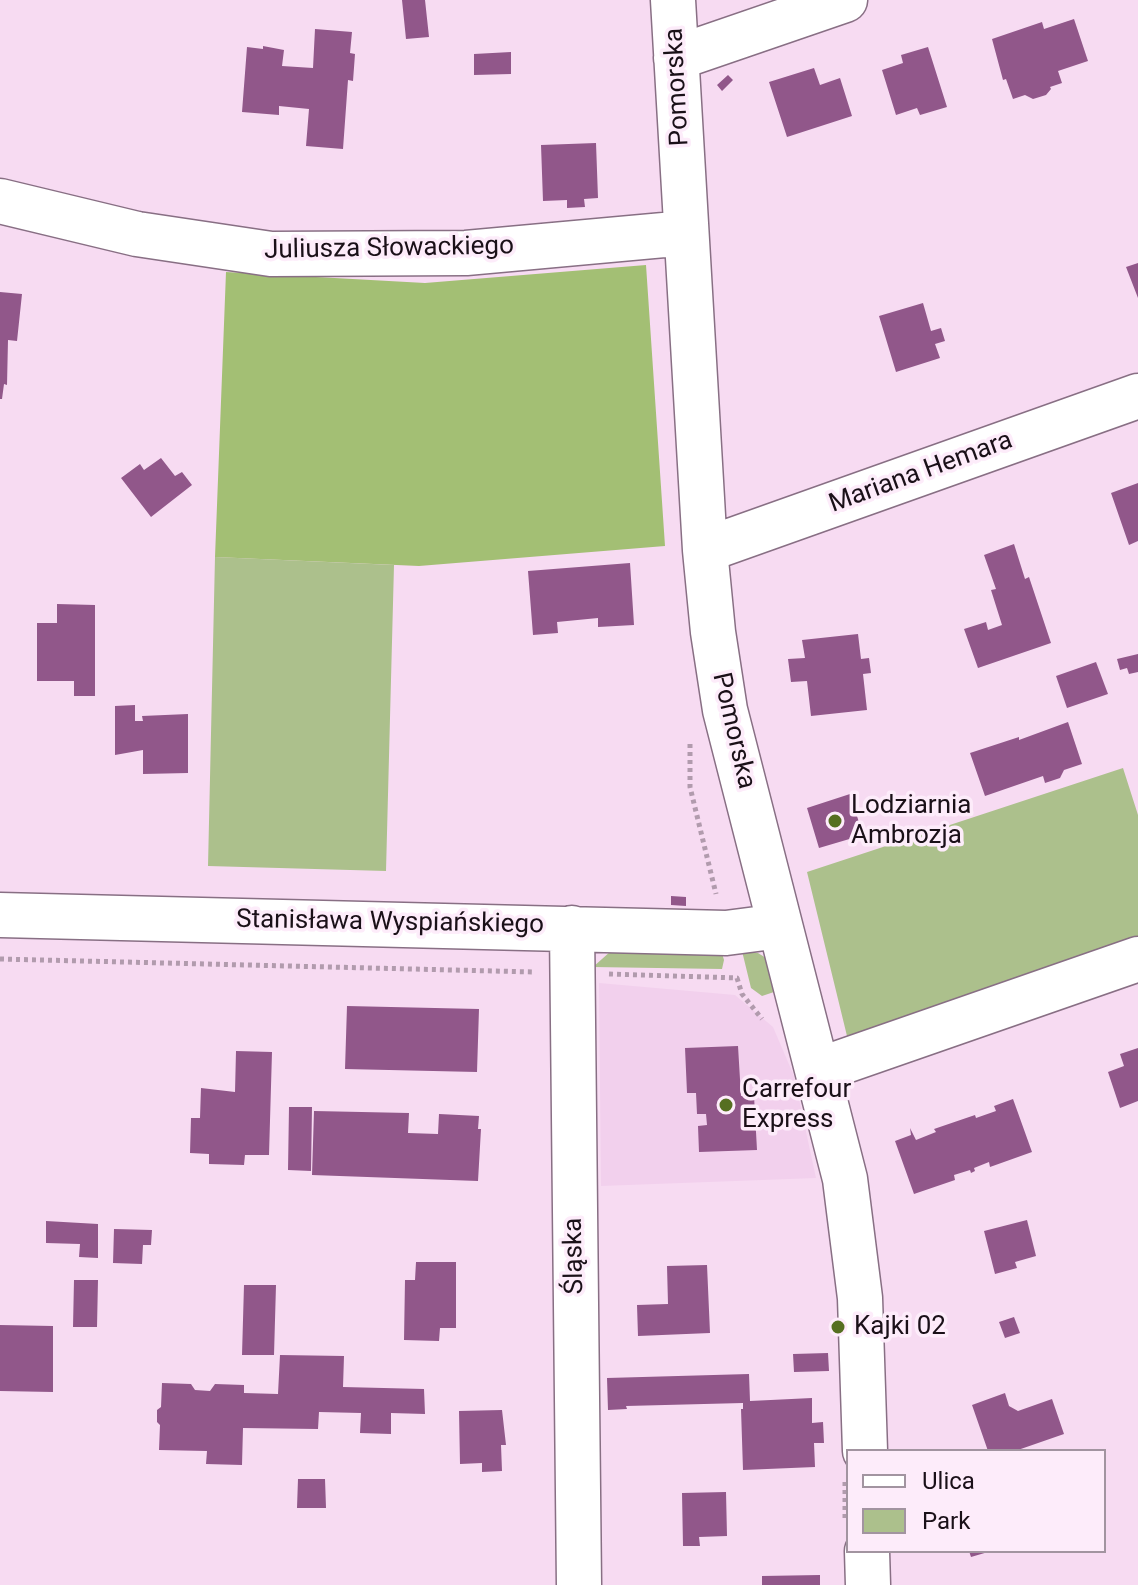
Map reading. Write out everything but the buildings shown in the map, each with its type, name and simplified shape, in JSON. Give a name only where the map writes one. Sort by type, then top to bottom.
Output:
[{"type":"street","name":"Pomorska","points":[[673,0],[705,550],[713,632],[725,710],[845,1179],[856,1258],[862,1338],[865,1449]]},
{"type":"street","points":[[676,58],[845,0]]},
{"type":"street","name":"Juliusza Słowackiego","points":[[0,201],[137,234],[271,254],[466,253],[686,233]]},
{"type":"street","name":"Mariana Hemara","points":[[705,550],[1138,396]]},
{"type":"street","name":"Stanisława Wyspiańskiego","points":[[0,915],[726,933],[780,926]]},
{"type":"street","name":"Śląska","points":[[572,928],[579,1585]]},
{"type":"street","points":[[819,1070],[1138,959]]},
{"type":"street","points":[[867,1553],[868,1585]]},
{"type":"path","points":[[690,740],[690,787],[717,898]]},
{"type":"path","points":[[0,959],[536,972]]},
{"type":"path","points":[[604,974],[737,978],[742,994],[768,1025]]},
{"type":"shaded area","points":[[599,983],[735,995],[773,1027],[794,1076],[816,1178],[601,1186]]},
{"type":"green space","points":[[646,265],[665,546],[419,566],[215,557],[226,272],[425,283]]},
{"type":"green space","points":[[215,557],[394,565],[386,871],[208,866]]},
{"type":"green space","points":[[1123,768],[1138,815],[1138,942],[869,1041],[847,1036],[807,872]]},
{"type":"green space","points":[[721,950],[724,960],[722,969],[593,967],[611,951]]},
{"type":"green space","points":[[742,951],[758,953],[766,958],[780,990],[762,996],[751,988]]},
{"type":"place","name":"Lodziarnia Ambrozja","points":[[835,821]]},
{"type":"place","name":"Carrefour Express","points":[[726,1105]]},
{"type":"place","name":"Kajki 02","points":[[838,1327]]}]
